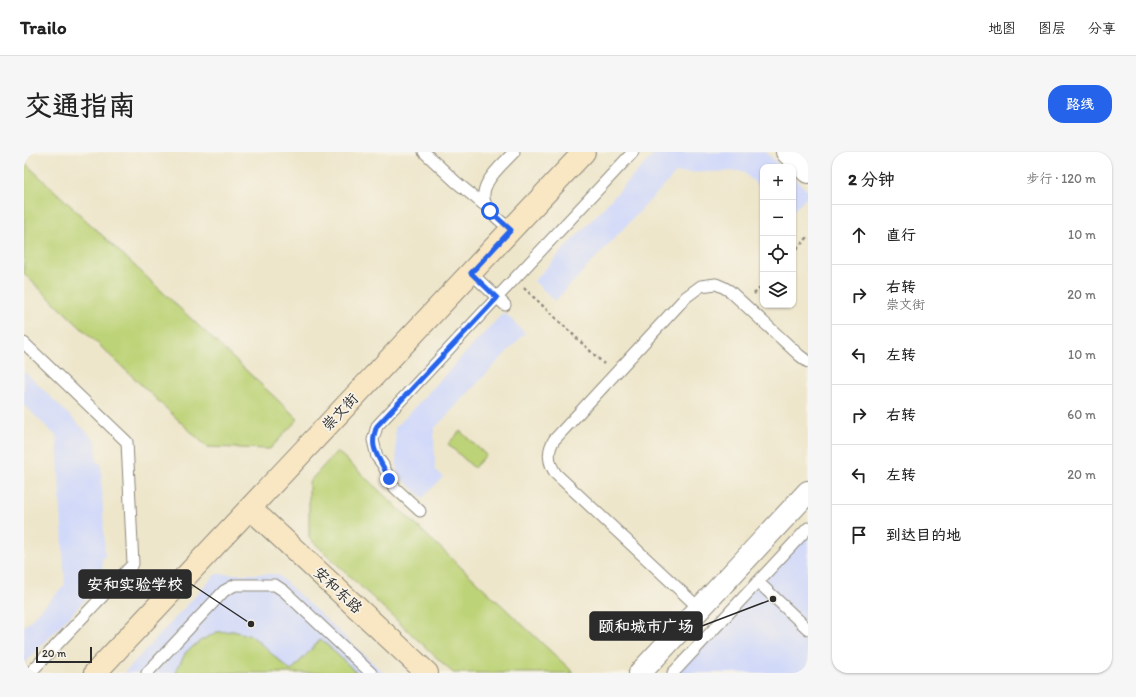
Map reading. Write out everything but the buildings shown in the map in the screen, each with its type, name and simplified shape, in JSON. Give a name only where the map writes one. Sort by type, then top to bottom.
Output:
[{"type":"street","name":"崇文街","points":[[95,673],[584,152]]},
{"type":"street","points":[[787,152],[808,172]]},
{"type":"street","points":[[640,673],[808,492]]},
{"type":"street","name":"安和东路","points":[[250,508],[427,673]]},
{"type":"lane","points":[[424,152],[511,230]]},
{"type":"lane","points":[[456,182],[467,187],[478,186],[488,180],[514,152]]},
{"type":"lane","points":[[420,511],[393,486],[377,457],[374,450],[373,440],[377,426],[501,302],[514,279],[634,152]]},
{"type":"lane","points":[[488,180],[484,189],[484,198],[490,211]]},
{"type":"lane","points":[[471,273],[501,302]]},
{"type":"lane","points":[[700,609],[556,474],[551,467],[549,454],[550,446],[686,297],[701,286],[716,284],[730,291],[808,362]]},
{"type":"lane","points":[[24,343],[127,442],[133,564],[30,673]]},
{"type":"lane","points":[[673,673],[808,528]]},
{"type":"lane","points":[[758,582],[808,628]]},
{"type":"lane","points":[[147,673],[224,591],[235,585],[275,585],[371,673]]},
{"type":"path","points":[[796,250],[808,237]]},
{"type":"path","points":[[514,279],[615,374]]},
{"type":"shaded area","points":[[656,152],[766,152],[779,164],[760,164],[760,187],[742,171],[676,173],[555,301],[534,281]]},
{"type":"shaded area","points":[[796,180],[808,191],[808,196],[796,208]]},
{"type":"shaded area","points":[[504,312],[525,333],[434,429],[435,469],[443,477],[423,498],[397,474],[395,428]]},
{"type":"shaded area","points":[[24,371],[96,441],[97,463],[101,463],[105,557],[102,558],[103,581],[24,664],[24,627],[65,585],[57,437],[24,405]]},
{"type":"shaded area","points":[[808,524],[808,673],[669,673]]},
{"type":"shaded area","points":[[216,574],[277,574],[384,673],[124,673]]},
{"type":"green space","points":[[24,162],[298,419],[270,449],[207,447],[24,274]]},
{"type":"green space","points":[[460,431],[486,455],[474,468],[448,444]]},
{"type":"green space","points":[[337,451],[574,673],[453,673],[309,538],[309,482]]},
{"type":"green space","points":[[233,631],[252,636],[291,671],[321,639],[357,673],[176,673],[186,652],[200,641],[217,632]]},
{"type":"place","name":"颐和城市广场","points":[[773,599]]},
{"type":"place","name":"安和实验学校","points":[[251,624]]},
{"type":"route","points":[[389,479],[374,450],[373,440],[377,426],[497,298],[471,273],[511,230],[490,211]]}]
